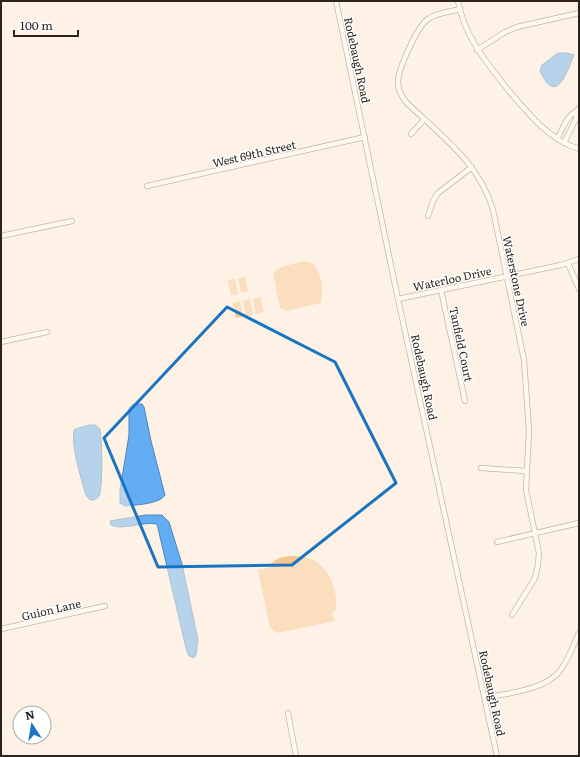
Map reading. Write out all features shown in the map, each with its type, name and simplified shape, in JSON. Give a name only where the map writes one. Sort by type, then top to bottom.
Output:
[{"type":"street","name":"Rodebaugh Road","points":[[336,1],[398,299],[497,756]]},
{"type":"street","points":[[458,1],[466,29],[477,50],[543,129],[564,143],[579,149]]},
{"type":"street","name":"Waterstone Drive","points":[[460,10],[436,15],[423,24],[414,38],[399,73],[398,85],[401,95],[406,102],[462,155],[482,182],[490,202],[507,276],[524,360],[529,431],[526,493],[539,553],[536,573],[532,583],[512,615]]},
{"type":"street","points":[[477,50],[505,32],[517,27],[579,14]]},
{"type":"street","points":[[557,139],[566,121],[578,109]]},
{"type":"street","points":[[564,143],[576,119],[578,109]]},
{"type":"street","points":[[411,134],[424,120]]},
{"type":"street","name":"West 69th Street","points":[[147,186],[365,138]]},
{"type":"street","points":[[428,216],[433,201],[438,193],[472,167]]},
{"type":"street","points":[[1,236],[72,221]]},
{"type":"street","name":"Waterloo Drive","points":[[398,299],[568,263],[579,259]]},
{"type":"street","points":[[568,263],[579,289]]},
{"type":"street","name":"Tanfield Court","points":[[441,290],[465,401]]},
{"type":"street","points":[[1,342],[47,332]]},
{"type":"street","points":[[481,468],[526,471]]},
{"type":"street","points":[[497,542],[579,523]]},
{"type":"street","name":"Guion Lane","points":[[1,629],[105,606]]},
{"type":"street","points":[[485,698],[535,687],[553,678],[563,667],[579,633]]},
{"type":"street","points":[[288,713],[296,756]]},
{"type":"highlighted area","points":[[227,307],[335,362],[396,483],[292,565],[158,567],[104,438]]},
{"type":"shaded area","points":[[304,261],[313,263],[319,273],[322,287],[321,303],[286,311],[280,308],[273,273],[281,267]]},
{"type":"shaded area","points":[[245,277],[248,291],[241,293],[238,278]]},
{"type":"shaded area","points":[[235,279],[238,294],[231,295],[228,280]]},
{"type":"shaded area","points":[[260,297],[264,312],[256,314],[253,299]]},
{"type":"shaded area","points":[[250,299],[253,314],[246,316],[243,301]]},
{"type":"shaded area","points":[[240,301],[243,316],[236,318],[233,303]]},
{"type":"shaded area","points":[[293,556],[309,558],[327,572],[334,586],[336,610],[332,613],[335,621],[277,633],[270,628],[258,570],[269,568],[273,562],[279,558]]},
{"type":"water","points":[[558,53],[574,55],[568,70],[560,83],[556,86],[551,86],[540,71],[542,65]]},
{"type":"water","points":[[133,404],[142,404],[144,407],[165,495],[153,502],[125,506],[120,503],[120,490],[129,435],[129,408]]},
{"type":"water","points":[[89,425],[95,425],[100,429],[101,443],[102,474],[100,491],[99,497],[94,500],[90,500],[86,495],[77,462],[73,437],[74,430]]},
{"type":"water","points":[[146,515],[162,515],[169,522],[182,564],[198,640],[194,658],[189,656],[186,648],[157,524],[151,523],[116,527],[111,525],[110,521]]}]
